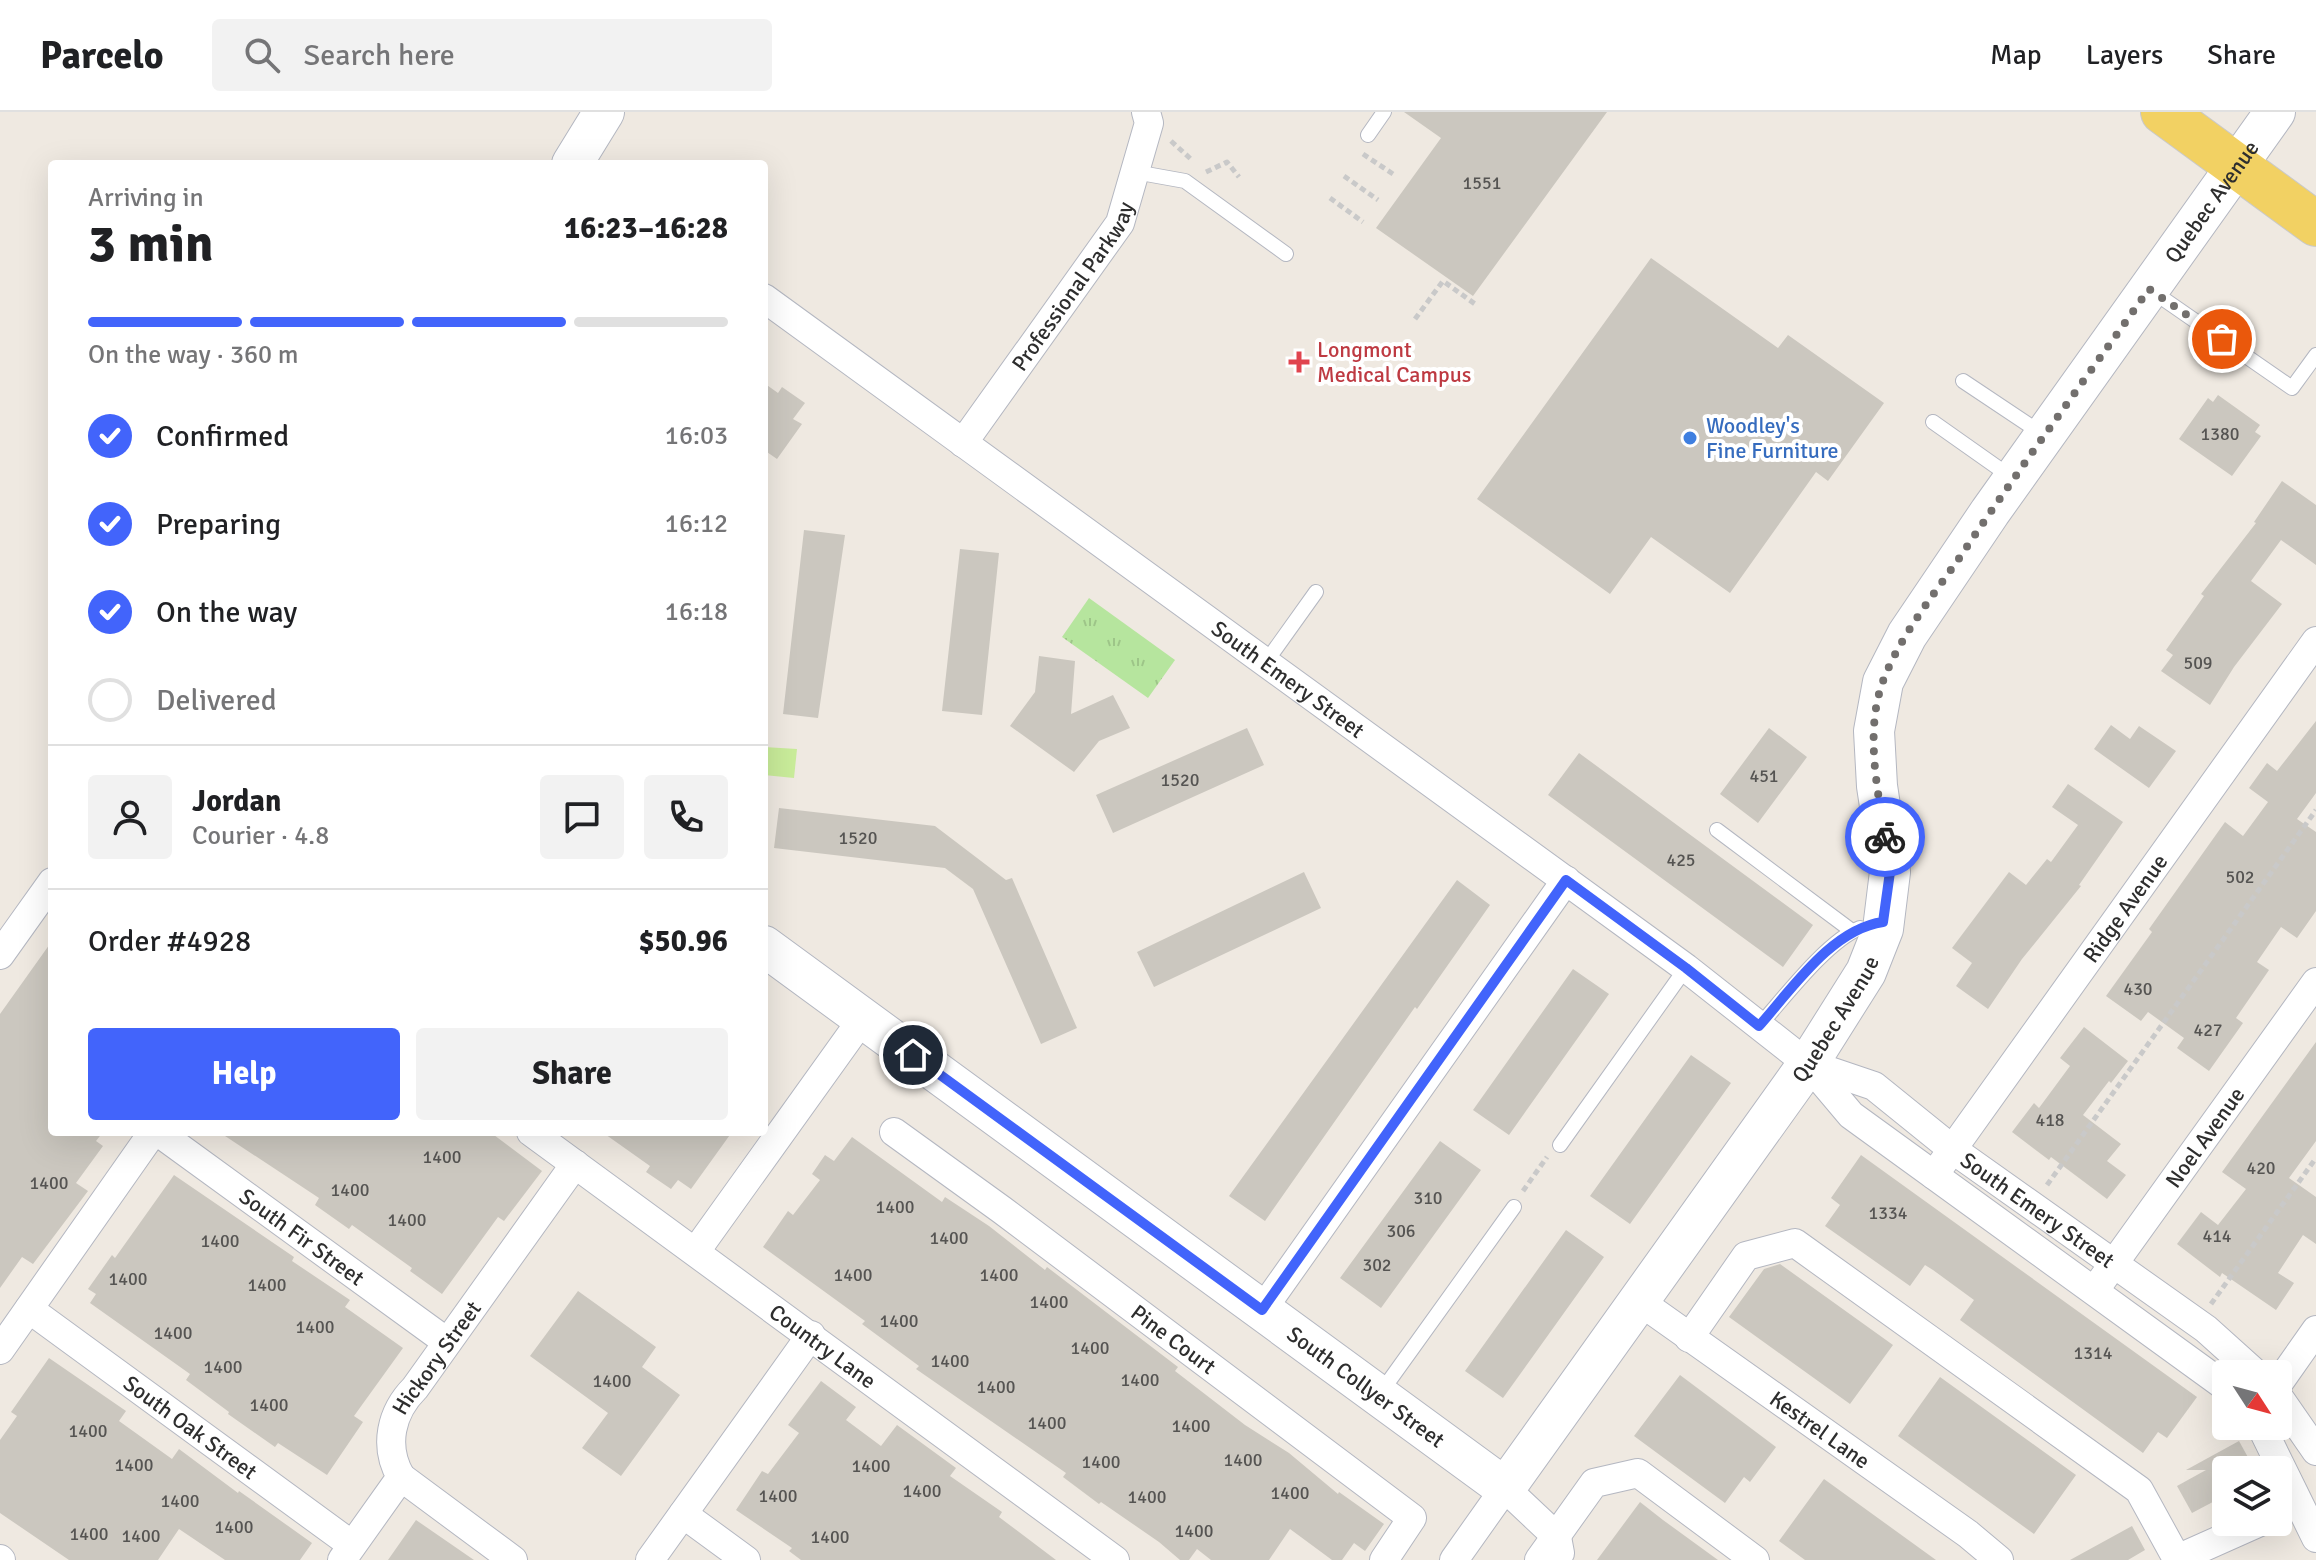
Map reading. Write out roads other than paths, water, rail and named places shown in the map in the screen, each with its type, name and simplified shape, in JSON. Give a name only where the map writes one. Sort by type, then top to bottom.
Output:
[{"type":"main road","points":[[2163,112],[2316,224]]},
{"type":"street","points":[[577,160],[604,112]]},
{"type":"street","name":"Professional Parkway","points":[[963,443],[1120,223],[1149,123],[1146,112]]},
{"type":"street","name":"Quebec Avenue","points":[[1454,1560],[1808,1064],[1866,972],[1868,926],[1890,872],[1877,786],[1874,731],[1883,682],[1907,635],[2014,478],[2275,112]]},
{"type":"street","name":"South Emery Street","points":[[768,301],[1686,968],[1808,1064],[1851,1115],[2212,1377]]},
{"type":"street","name":"Ridge Avenue","points":[[1934,1175],[2315,646]]},
{"type":"street","points":[[1262,1310],[1566,880]]},
{"type":"street","points":[[0,955],[48,888]]},
{"type":"street","name":"South Collyer Street","points":[[768,949],[1505,1488],[1559,1549]]},
{"type":"street","name":"Noel Avenue","points":[[2094,1291],[2316,982]]},
{"type":"street","points":[[696,1251],[863,1018]]},
{"type":"street","name":"South Emery Street","points":[[1808,1064],[1874,1086],[1952,1149],[2206,1329],[2240,1360]]},
{"type":"street","name":"Pine Court","points":[[894,1132],[1412,1518],[1384,1560]]},
{"type":"street","points":[[0,1350],[152,1136]]},
{"type":"street","name":"South Fir Street","points":[[161,1136],[447,1342]]},
{"type":"street","name":"Country Lane","points":[[536,1136],[811,1335],[1105,1557]]},
{"type":"street","name":"Hickory Street","points":[[401,1477],[390,1446],[393,1421],[405,1398],[575,1164]]},
{"type":"street","points":[[1689,1338],[1746,1256],[1795,1243],[2139,1490],[2177,1559],[2229,1536]]},
{"type":"street","name":"Kestrel Lane","points":[[1639,1301],[1968,1534],[1999,1560]]},
{"type":"street","name":"South Oak Street","points":[[29,1309],[347,1553]]},
{"type":"street","points":[[2292,1364],[2316,1330]]},
{"type":"street","points":[[650,1560],[811,1335]]},
{"type":"street","points":[[2292,1416],[2316,1451]]},
{"type":"street","points":[[1539,1560],[1559,1549],[1594,1483],[1638,1473],[1755,1560]]},
{"type":"street","points":[[347,1553],[401,1477],[513,1560]]},
{"type":"street","points":[[683,1514],[746,1560]]},
{"type":"street","points":[[2292,1514],[2316,1538]]},
{"type":"lane","points":[[1368,135],[1384,112]]},
{"type":"lane","points":[[1135,172],[1185,181],[1286,254]]},
{"type":"lane","points":[[2149,289],[2292,388],[2316,355]]},
{"type":"lane","points":[[1963,381],[2045,435]]},
{"type":"lane","points":[[1933,422],[2014,478]]},
{"type":"lane","points":[[1266,662],[1316,592]]},
{"type":"lane","points":[[1717,830],[1868,926],[1827,951],[1759,1026]]},
{"type":"lane","points":[[1555,1149],[1686,968]]},
{"type":"lane","points":[[1378,1395],[1516,1202]]},
{"type":"place","name":"Longmont Medical Campus","points":[[1299,362]]},
{"type":"place","name":"Woodley's Fine Furniture","points":[[1690,438]]}]
